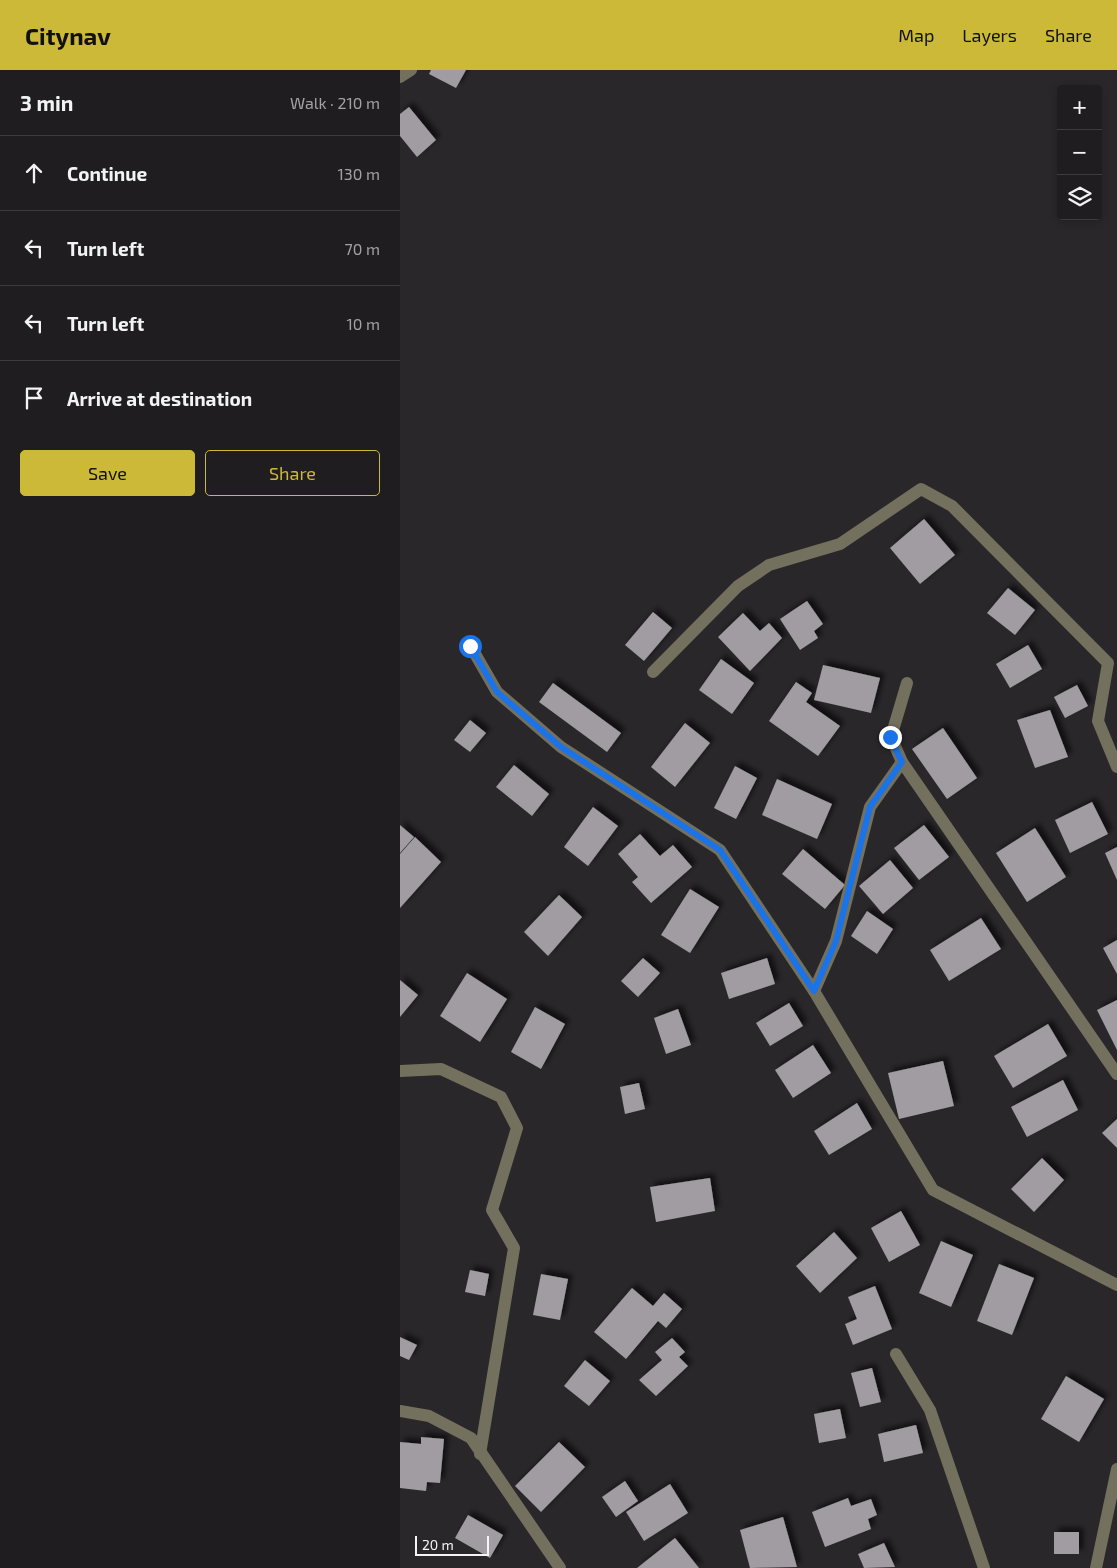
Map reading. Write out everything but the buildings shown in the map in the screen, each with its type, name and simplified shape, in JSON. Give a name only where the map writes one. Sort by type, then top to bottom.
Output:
[{"type":"street","points":[[400,77],[411,70]]},
{"type":"street","points":[[653,672],[738,586],[769,565],[840,544],[921,489],[952,506],[1108,663],[1098,721],[1117,767]]},
{"type":"street","points":[[470,646],[497,692],[561,747],[720,850],[814,991],[933,1190],[1117,1286]]},
{"type":"street","points":[[907,683],[890,737],[902,762],[1117,1074]]},
{"type":"street","points":[[814,991],[836,941],[870,807],[902,762]]},
{"type":"street","points":[[400,1071],[441,1069],[501,1097],[517,1128],[492,1210],[514,1248],[480,1454]]},
{"type":"street","points":[[896,1354],[930,1410],[984,1568]]},
{"type":"street","points":[[400,1411],[429,1416],[470,1438],[560,1568]]},
{"type":"street","points":[[1096,1568],[1117,1469]]},
{"type":"route","points":[[470,646],[497,692],[561,747],[720,850],[814,991],[836,941],[870,807],[902,762],[890,737]]}]
